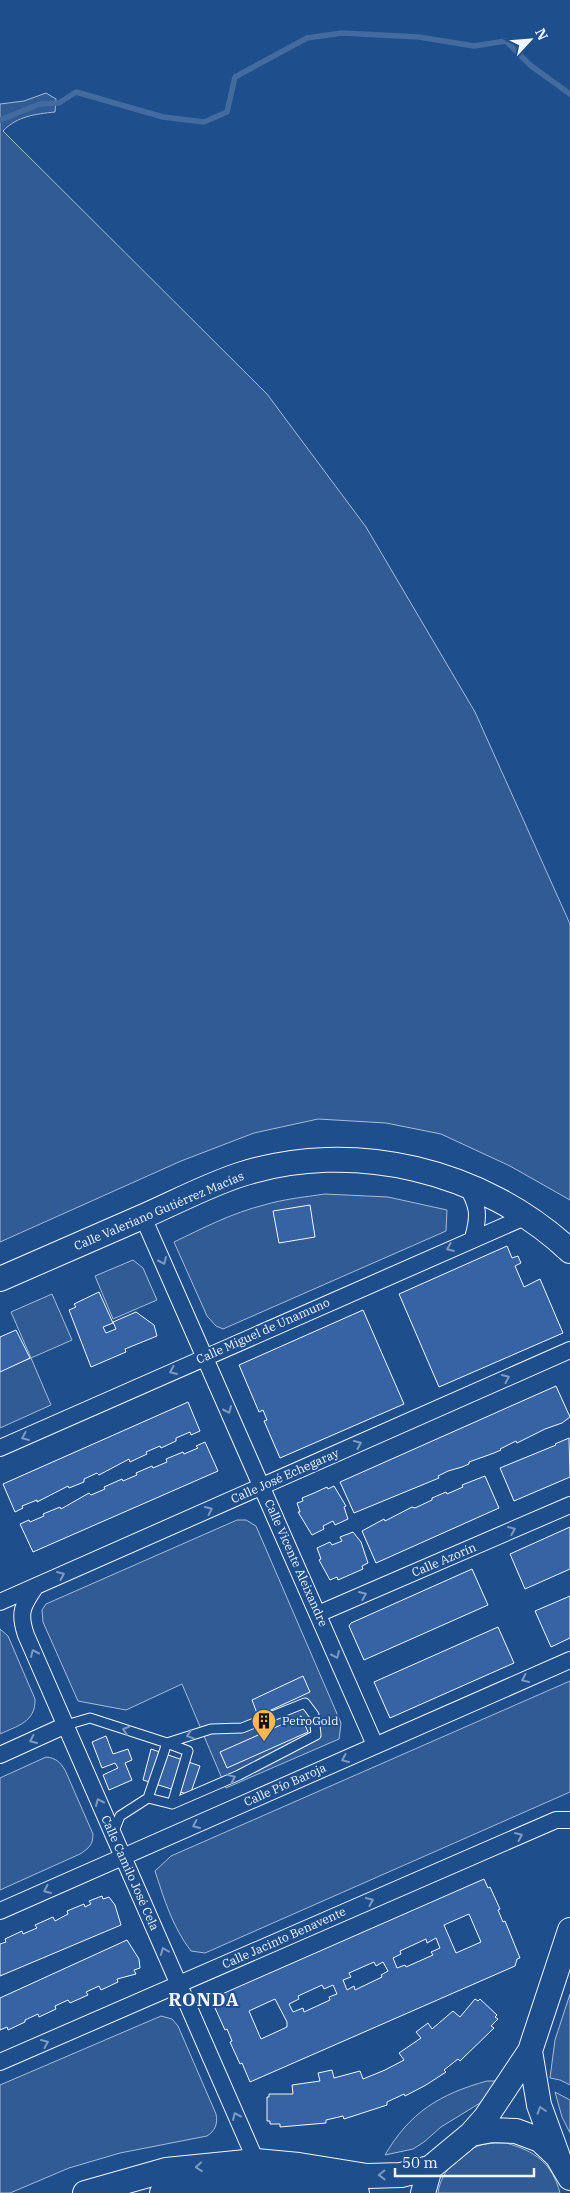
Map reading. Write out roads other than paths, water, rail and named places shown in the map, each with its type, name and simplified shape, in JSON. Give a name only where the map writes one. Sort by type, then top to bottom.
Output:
[{"type":"main road","name":"Calle Valeriano Gutiérrez Macías","points":[[0,1279],[240,1175],[278,1166],[318,1160],[355,1159],[397,1165],[432,1173],[466,1184],[527,1216],[552,1234],[570,1251]]},
{"type":"main road","points":[[85,2193],[166,2170],[256,2161],[299,2165],[367,2176],[401,2175],[430,2168],[471,2134],[486,2117],[530,2051],[570,1930]]},
{"type":"main road","points":[[530,2051],[538,2105],[557,2156],[570,2178]]},
{"type":"main road","points":[[471,2134],[492,2130],[516,2131],[540,2140],[557,2156]]},
{"type":"main road","points":[[423,2193],[430,2168]]},
{"type":"main road","points":[[162,2193],[243,2183],[272,2188],[357,2193]]},
{"type":"street","points":[[466,1184],[477,1204],[478,1221],[473,1238]]},
{"type":"street","name":"Calle Vicente Aleixandre","points":[[143,1216],[375,1746]]},
{"type":"street","name":"Calle Miguel de Unamuno","points":[[0,1448],[473,1238],[527,1216]]},
{"type":"street","name":"Calle José Echegaray","points":[[0,1602],[570,1350]]},
{"type":"street","name":"Calle Azorín","points":[[318,1614],[570,1505]]},
{"type":"street","name":"Calle Camilo José Cela","points":[[36,1586],[24,1604],[21,1621],[256,2161]]},
{"type":"street","name":"Calle Pío Baroja","points":[[0,1911],[570,1660]]},
{"type":"street","points":[[0,1755],[66,1726]]},
{"type":"street","name":"Calle Jacinto Benavente","points":[[0,2062],[556,1820],[570,1820]]},
{"type":"lane","points":[[148,1798],[172,1804],[239,1775],[316,1735],[314,1715],[304,1703],[242,1728],[211,1729],[167,1743]]},
{"type":"lane","points":[[66,1726],[90,1718],[188,1751],[172,1804]]},
{"type":"lane","points":[[113,1834],[120,1816],[148,1798],[167,1743]]},
{"type":"waterway","points":[[0,120],[40,104],[59,103],[76,92],[163,117],[204,122],[227,112],[235,77],[307,38],[342,33],[419,37],[474,46],[506,41],[530,65],[570,94]]},
{"type":"place","name":"PetroGold","points":[[264,1742]]},
{"type":"district","name":"RONDA","points":[[204,2000]]}]
